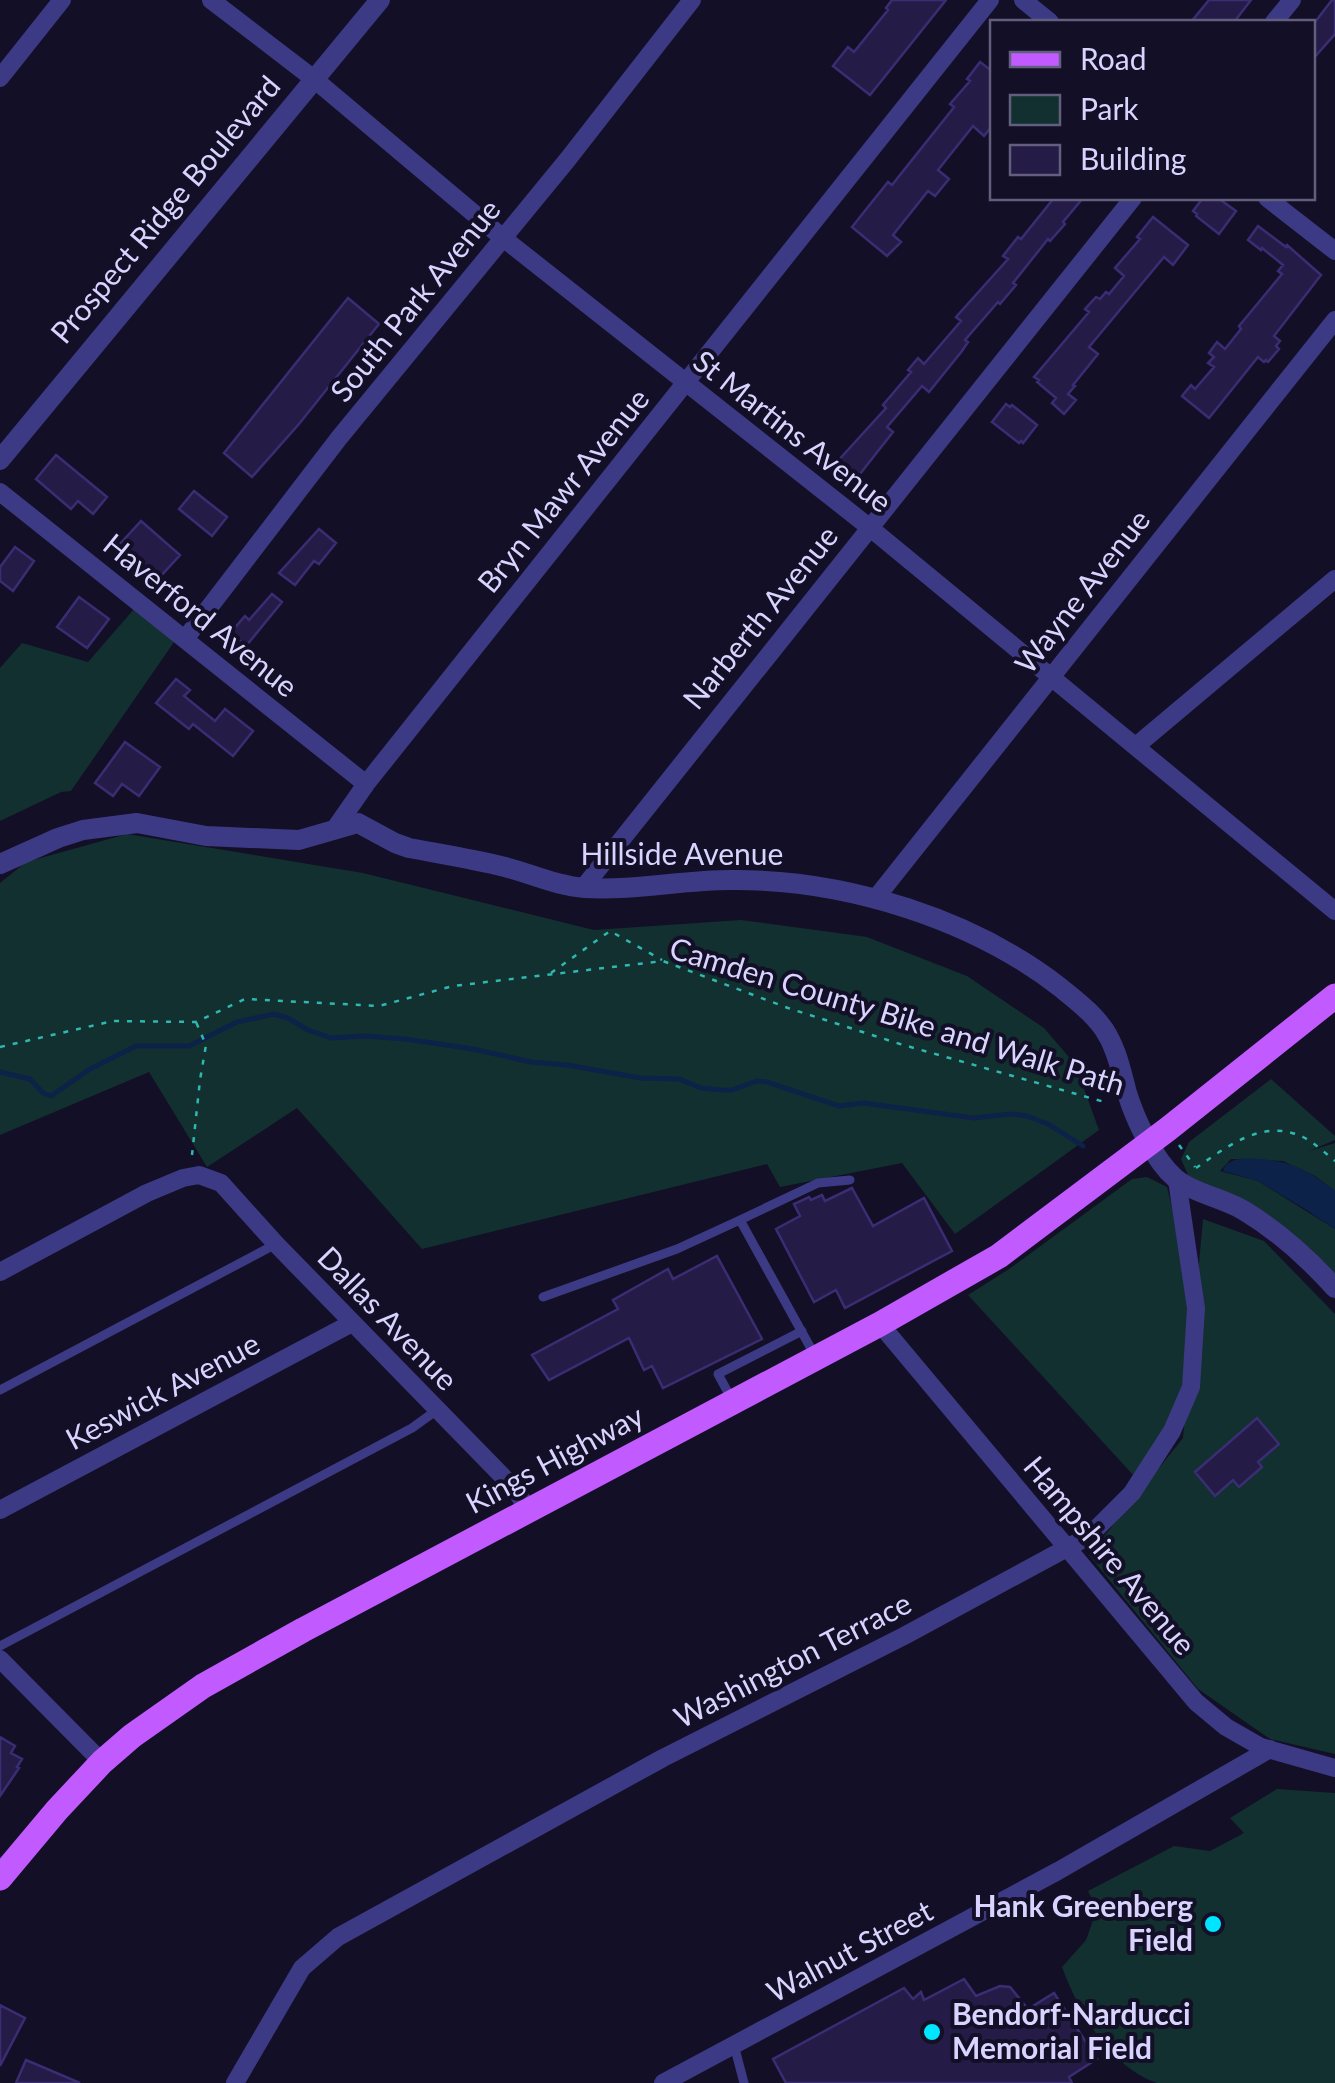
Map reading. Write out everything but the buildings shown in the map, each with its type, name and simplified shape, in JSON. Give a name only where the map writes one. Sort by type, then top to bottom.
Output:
[{"type":"main road","name":"Kings Highway","points":[[0,1878],[102,1762],[202,1686],[880,1324],[999,1256],[1335,996]]},
{"type":"street","points":[[0,78],[62,0]]},
{"type":"street","name":"St Martins Avenue","points":[[211,0],[314,78],[503,238],[869,527],[1335,911]]},
{"type":"street","name":"Prospect Ridge Boulevard","points":[[0,460],[380,0]]},
{"type":"street","name":"South Park Avenue","points":[[185,640],[339,438],[692,0]]},
{"type":"street","name":"Bryn Mawr Avenue","points":[[334,830],[366,784],[990,0]]},
{"type":"street","points":[[1023,0],[1048,20]]},
{"type":"street","points":[[1276,20],[1292,0]]},
{"type":"street","name":"Narberth Avenue","points":[[583,888],[1132,200]]},
{"type":"street","points":[[1270,200],[1335,251]]},
{"type":"street","name":"Wayne Avenue","points":[[876,899],[1335,320]]},
{"type":"street","name":"Haverford Avenue","points":[[0,492],[366,784]]},
{"type":"street","points":[[1136,746],[1335,579]]},
{"type":"street","name":"Hillside Avenue","points":[[0,864],[83,830],[137,823],[206,836],[299,840],[358,823],[409,848],[583,888],[735,880],[823,888],[876,899],[950,924],[1012,956],[1059,986],[1084,1008],[1107,1033],[1134,1110],[1158,1135],[1158,1160],[1177,1180]]},
{"type":"street","points":[[0,1272],[147,1193],[195,1176]]},
{"type":"street","name":"Dallas Avenue","points":[[195,1176],[220,1183],[515,1490],[529,1511]]},
{"type":"street","points":[[1177,1180],[1242,1209],[1308,1257],[1335,1288]]},
{"type":"street","name":"Washington Terrace","points":[[235,2083],[302,1968],[338,1937],[663,1758],[904,1636],[1089,1536],[1132,1493],[1172,1432],[1191,1387],[1196,1308],[1177,1180]]},
{"type":"street","name":"Keswick Avenue","points":[[0,1510],[352,1323]]},
{"type":"street","name":"Hampshire Avenue","points":[[880,1324],[1196,1702],[1226,1727],[1261,1747],[1335,1768]]},
{"type":"street","points":[[0,1659],[102,1762]]},
{"type":"street","name":"Walnut Street","points":[[664,2083],[1058,1871],[1270,1749]]},
{"type":"lane","points":[[543,1296],[677,1250],[818,1183],[850,1180]]},
{"type":"lane","points":[[740,1220],[816,1357]]},
{"type":"lane","points":[[0,1390],[276,1244]]},
{"type":"lane","points":[[732,1401],[718,1374],[802,1330]]},
{"type":"lane","points":[[0,1646],[412,1428],[437,1410]]},
{"type":"lane","points":[[734,2045],[744,2083]]},
{"type":"path","points":[[548,976],[610,931],[664,961]]},
{"type":"path","name":"Camden County Bike and Walk Path","points":[[0,1046],[113,1020],[196,1022],[245,998],[379,1006],[453,986],[664,961],[788,1008],[900,1044],[1134,1110]]},
{"type":"path","points":[[195,1176],[200,1080],[206,1045],[196,1022]]},
{"type":"path","points":[[1196,1168],[1234,1142],[1256,1133],[1281,1130],[1306,1138],[1335,1161]]},
{"type":"green space","points":[[141,601],[181,632],[71,791],[0,821],[0,668],[22,643],[88,662]]},
{"type":"green space","points":[[127,834],[363,873],[594,930],[741,920],[867,937],[967,976],[1044,1028],[1075,1064],[1099,1130],[955,1234],[902,1163],[780,1187],[767,1164],[422,1249],[297,1108],[207,1167],[149,1072],[0,1135],[0,883],[26,862]]},
{"type":"green space","points":[[1271,1079],[1335,1136],[1335,1140],[1309,1151],[1335,1143],[1335,1191],[1283,1161],[1231,1159],[1220,1171],[1258,1181],[1335,1229],[1335,1282],[1189,1177],[1181,1159],[1189,1142]]},
{"type":"green space","points":[[1147,1177],[1167,1187],[1185,1278],[1188,1342],[1177,1404],[1165,1431],[1134,1476],[968,1295],[1132,1179]]},
{"type":"green space","points":[[1203,1219],[1264,1241],[1335,1314],[1335,1754],[1270,1739],[1198,1689],[1089,1555],[1183,1438]]},
{"type":"green space","name":"Hank Greenberg Field","points":[[1277,1789],[1335,1793],[1335,2083],[1157,2083],[1110,2051],[1077,2002],[1062,1967],[1086,1940],[1097,1909],[1088,1891],[1174,1846],[1210,1851],[1244,1833],[1230,1818]]},
{"type":"water","points":[[1244,1158],[1293,1166],[1335,1191],[1335,1229],[1258,1181],[1223,1171],[1228,1163]]},
{"type":"waterway","points":[[0,1072],[30,1079],[51,1096],[90,1069],[136,1046],[189,1046],[237,1022],[274,1014],[331,1038],[405,1039],[640,1078],[679,1079],[701,1088],[732,1090],[757,1081],[767,1082],[839,1106],[863,1103],[974,1118],[1027,1116],[1083,1146]]},
{"type":"place","name":"Hank Greenberg Field","points":[[1213,1924]]},
{"type":"place","name":"Bendorf-Narducci Memorial Field","points":[[932,2032]]}]
